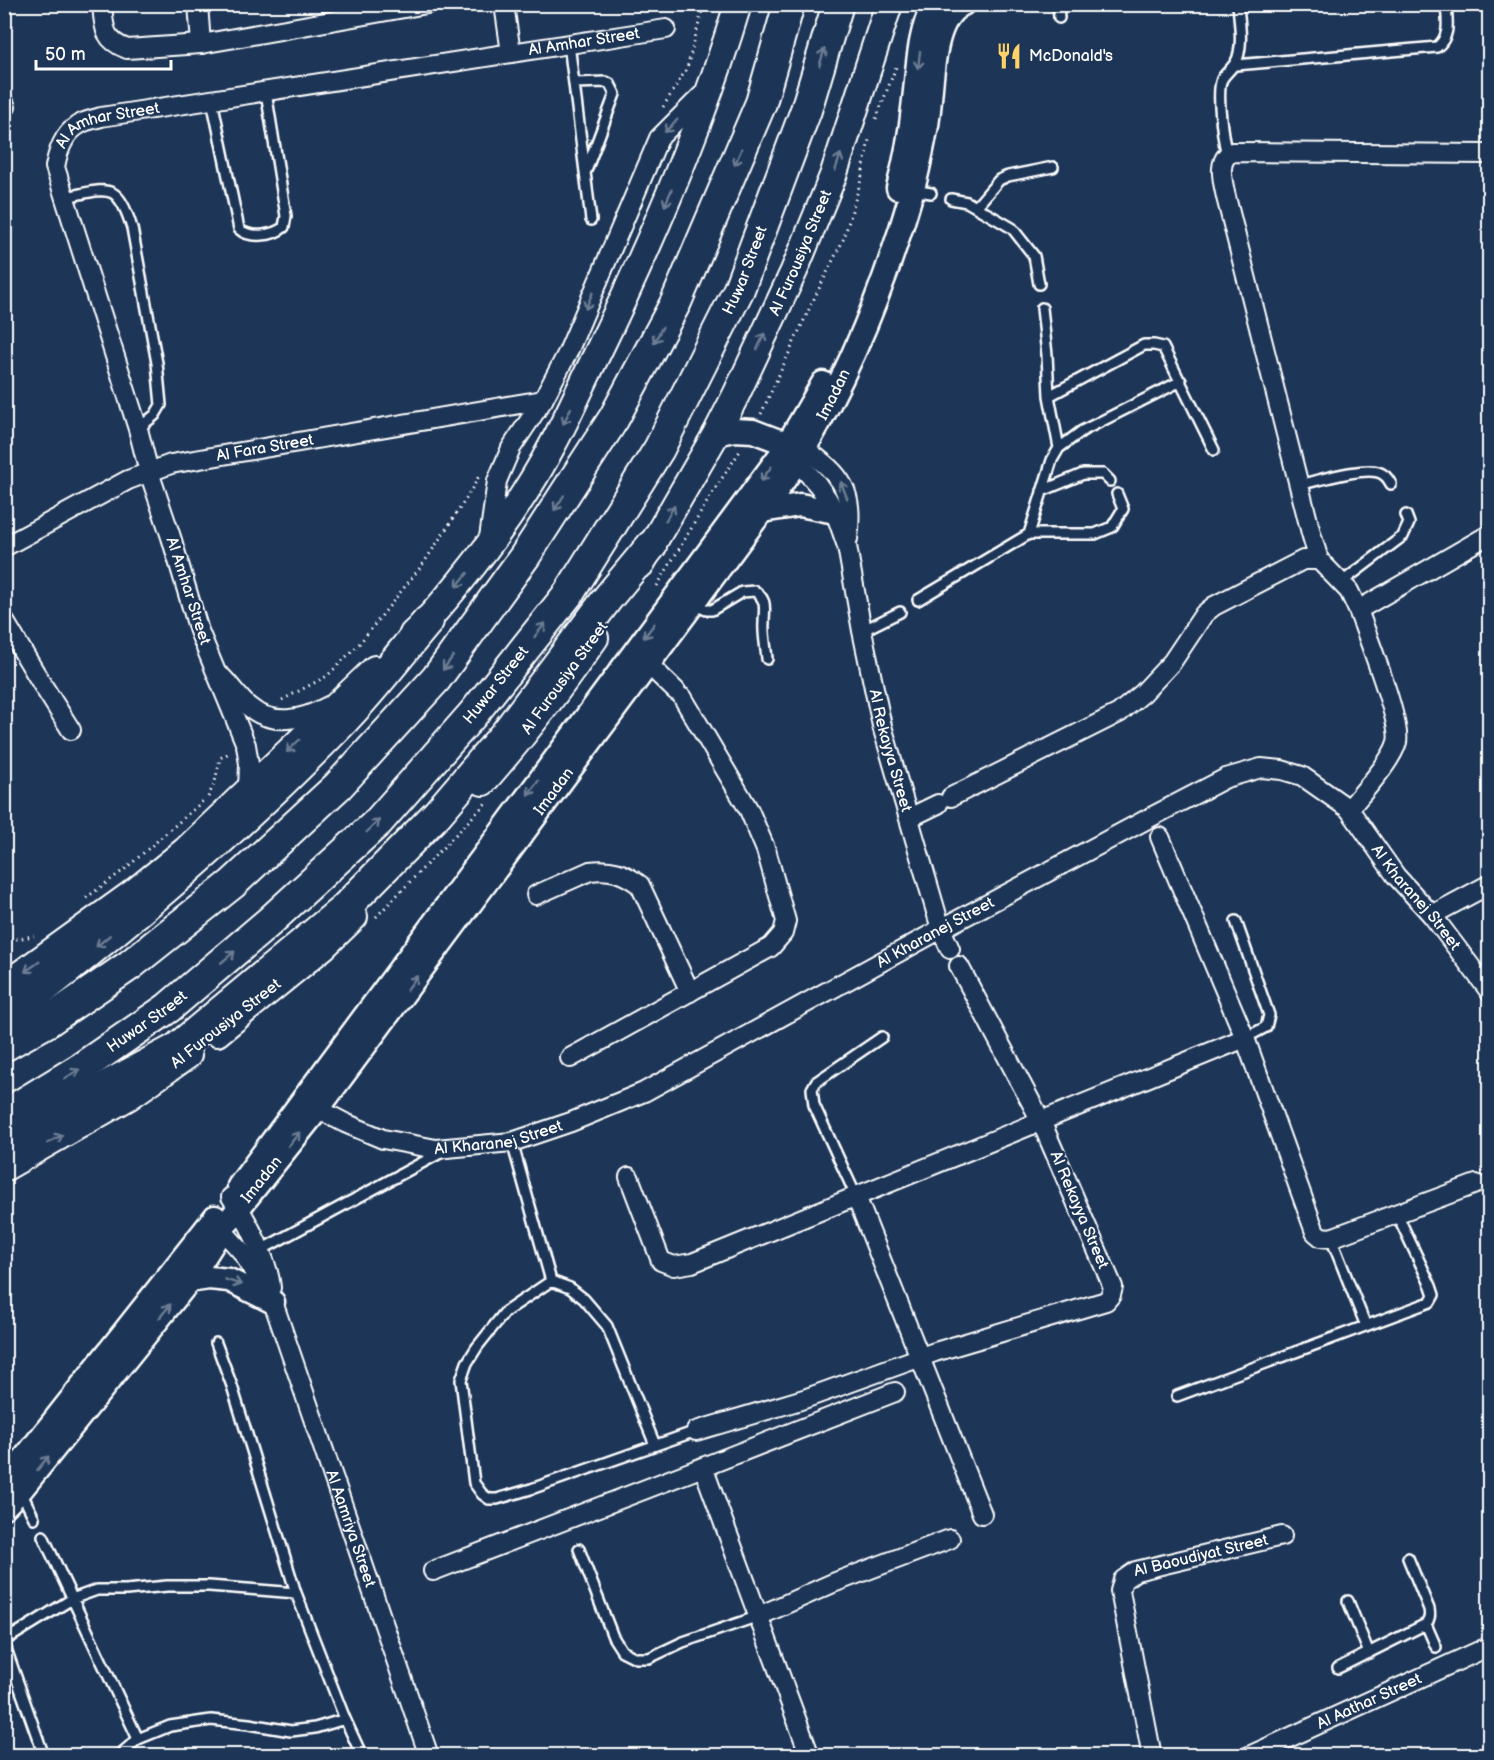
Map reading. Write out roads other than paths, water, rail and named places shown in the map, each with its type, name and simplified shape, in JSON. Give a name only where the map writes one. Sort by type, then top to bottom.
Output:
[{"type":"highway","points":[[4,1046],[47,1022],[130,965],[232,884],[338,786],[436,679],[525,556],[614,418],[676,302],[760,104],[789,4]]},
{"type":"highway","name":"Huwar Street","points":[[4,1115],[81,1068],[168,1008],[261,929],[378,822],[473,714],[569,593],[659,449],[739,289],[806,110],[838,4]]},
{"type":"highway","points":[[4,1141],[176,1049],[344,909],[437,814],[506,733],[594,616],[651,546]]},
{"type":"highway","points":[[4,1023],[20,1007],[147,904],[261,802],[345,720],[428,621]]},
{"type":"main road","points":[[4,986],[133,893],[186,850],[344,697],[428,621],[488,547],[506,522],[552,446],[629,287],[684,162],[738,4]]},
{"type":"main road","name":"Al Furousiya Street","points":[[4,1168],[128,1097],[246,1011],[324,946],[451,818],[508,753],[575,666],[616,606],[716,434],[736,395],[794,271],[833,176],[889,4]]},
{"type":"street","points":[[102,4],[107,36],[115,45],[127,49],[201,44],[352,11],[428,4]]},
{"type":"street","points":[[198,4],[201,44]]},
{"type":"street","points":[[504,4],[511,53]]},
{"type":"street","name":"Imadan","points":[[4,1507],[12,1484],[218,1225],[648,664],[762,511],[832,368],[881,243],[899,184],[913,111],[922,36],[926,20],[934,4]]},
{"type":"street","name":"Imadan","points":[[311,1103],[844,375],[922,192],[936,46],[945,21],[963,4]]},
{"type":"street","name":"Al Amhar Street","points":[[248,789],[249,764],[246,745],[200,631],[55,167],[58,150],[64,138],[80,123],[101,117],[666,29]]},
{"type":"street","points":[[488,547],[497,481],[512,448],[543,399],[568,352],[659,138],[712,84]]},
{"type":"street","points":[[1349,809],[1384,766],[1398,741],[1395,717],[1358,610],[1349,591],[1319,560],[1226,197],[1221,174],[1222,163],[1232,152],[1490,154]]},
{"type":"street","points":[[736,395],[753,431]]},
{"type":"street","name":"Al Fara Street","points":[[4,547],[128,480],[171,464],[543,399]]},
{"type":"street","name":"Al Rekayya Street","points":[[716,434],[734,430],[753,431],[832,469],[842,483],[849,504],[850,523],[847,546]]},
{"type":"street","name":"Al Rekayya Street","points":[[791,448],[835,512],[847,546],[882,726],[941,929],[950,949]]},
{"type":"street","points":[[762,511],[800,505],[835,512]]},
{"type":"street","points":[[1358,610],[1490,534]]},
{"type":"street","points":[[909,818],[1119,713],[1143,693],[1172,662],[1204,614],[1214,606],[1303,560],[1319,560]]},
{"type":"street","points":[[4,620],[71,730]]},
{"type":"street","points":[[570,1058],[771,946],[783,933],[786,921],[766,850],[749,810],[680,695],[648,664]]},
{"type":"street","name":"Al Amhar Street","points":[[214,670],[248,706],[271,719],[289,720],[313,714],[344,697]]},
{"type":"street","name":"Al Kharanej Street","points":[[311,1103],[345,1123],[383,1139],[436,1149],[512,1142],[571,1122],[644,1092],[941,929],[1226,778],[1261,768],[1282,770],[1302,776],[1349,809],[1396,876],[1432,915],[1490,992]]},
{"type":"street","points":[[1160,837],[1245,1038],[1315,1232],[1322,1237],[1331,1238],[1476,1184]]},
{"type":"street","points":[[536,895],[590,871],[622,873],[631,878],[640,885],[690,992]]},
{"type":"street","points":[[1432,915],[1490,884]]},
{"type":"street","name":"Al Rekayya Street","points":[[921,1356],[1106,1301],[1113,1287],[1041,1121],[959,966]]},
{"type":"street","points":[[629,1178],[661,1261],[674,1266],[692,1263],[1245,1038]]},
{"type":"street","points":[[856,1196],[982,1514]]},
{"type":"street","name":"Al Aamriya Street","points":[[235,1202],[260,1251],[271,1282],[273,1302]]},
{"type":"street","name":"Imadan","points":[[12,1484],[189,1281],[218,1225]]},
{"type":"street","name":"Al Aamriya Street","points":[[218,1225],[242,1252],[273,1302],[429,1755]]},
{"type":"street","points":[[189,1281],[209,1278],[229,1280],[273,1302]]},
{"type":"street","points":[[696,1431],[804,1400],[921,1356]]},
{"type":"street","points":[[433,1571],[895,1392]]},
{"type":"street","points":[[703,1467],[810,1755]]},
{"type":"street","name":"Al Baoudiyat Street","points":[[1152,1755],[1120,1591],[1123,1580],[1136,1571],[1282,1536]]},
{"type":"street","points":[[759,1616],[833,1583],[950,1539]]},
{"type":"street","name":"Al Aathar Street","points":[[1249,1755],[1443,1663],[1490,1646]]},
{"type":"lane","points":[[1058,4],[1059,18]]},
{"type":"lane","points":[[1227,155],[1223,142],[1220,88],[1223,78],[1236,65],[1240,43],[1238,4]]},
{"type":"lane","points":[[1236,65],[1437,47],[1446,38],[1448,30],[1446,4]]},
{"type":"lane","points":[[569,44],[591,220]]},
{"type":"lane","points":[[574,83],[606,82],[610,84],[615,94],[585,173]]},
{"type":"lane","points":[[212,100],[239,229],[244,234],[278,232],[284,227],[286,216],[266,92]]},
{"type":"lane","points":[[976,207],[999,180],[1053,167]]},
{"type":"lane","points":[[65,197],[103,190],[114,194],[122,201],[127,212],[157,363],[160,405],[155,415],[138,429]]},
{"type":"lane","points":[[951,199],[967,202],[1012,228],[1034,256],[1039,284]]},
{"type":"lane","points":[[1042,308],[1049,396],[1059,448]]},
{"type":"lane","points":[[1049,396],[1144,345],[1163,347],[1214,450]]},
{"type":"lane","points":[[1029,534],[1052,460],[1059,448],[1082,431],[1181,381]]},
{"type":"lane","points":[[1298,485],[1372,470],[1387,477],[1391,484]]},
{"type":"lane","points":[[1042,491],[1083,474],[1102,474],[1110,481]]},
{"type":"lane","points":[[918,600],[1029,534],[1095,534],[1112,527],[1123,509],[1117,494]]},
{"type":"lane","points":[[1342,582],[1403,536],[1409,523],[1406,515]]},
{"type":"lane","points":[[693,604],[706,610],[712,610],[742,592],[755,591],[764,599],[767,659]]},
{"type":"lane","points":[[862,631],[900,612]]},
{"type":"lane","points":[[1236,921],[1269,1015],[1266,1027],[1245,1038]]},
{"type":"lane","points":[[856,1196],[814,1105],[812,1089],[816,1082],[882,1037]]},
{"type":"lane","points":[[512,1142],[551,1281]]},
{"type":"lane","points":[[260,1251],[449,1148]]},
{"type":"lane","points":[[1177,1396],[1430,1302],[1434,1295],[1397,1214]]},
{"type":"lane","points":[[1331,1238],[1366,1326]]},
{"type":"lane","points":[[551,1281],[505,1312],[477,1347],[467,1363],[461,1380],[474,1483],[482,1494],[489,1499],[497,1499],[531,1489],[696,1431]]},
{"type":"lane","points":[[551,1281],[570,1288],[584,1299],[607,1326],[654,1445]]},
{"type":"lane","points":[[216,1343],[232,1386],[296,1593],[345,1719],[362,1755]]},
{"type":"lane","points":[[12,1484],[34,1518]]},
{"type":"lane","points":[[44,1536],[138,1739]]},
{"type":"lane","points":[[579,1549],[613,1637],[622,1652],[636,1658],[649,1658],[683,1642],[759,1616]]},
{"type":"lane","points":[[1338,1668],[1426,1624],[1430,1618],[1429,1609],[1408,1558]]},
{"type":"lane","points":[[44,1755],[4,1642],[72,1599],[97,1590],[209,1586],[296,1593]]},
{"type":"lane","points":[[1348,1601],[1369,1653]]},
{"type":"lane","points":[[1426,1624],[1436,1647]]},
{"type":"lane","points":[[118,1755],[138,1739],[170,1726],[211,1720],[291,1731],[315,1728],[345,1719]]},
{"type":"place","name":"McDonald's","points":[[1009,56]]}]
